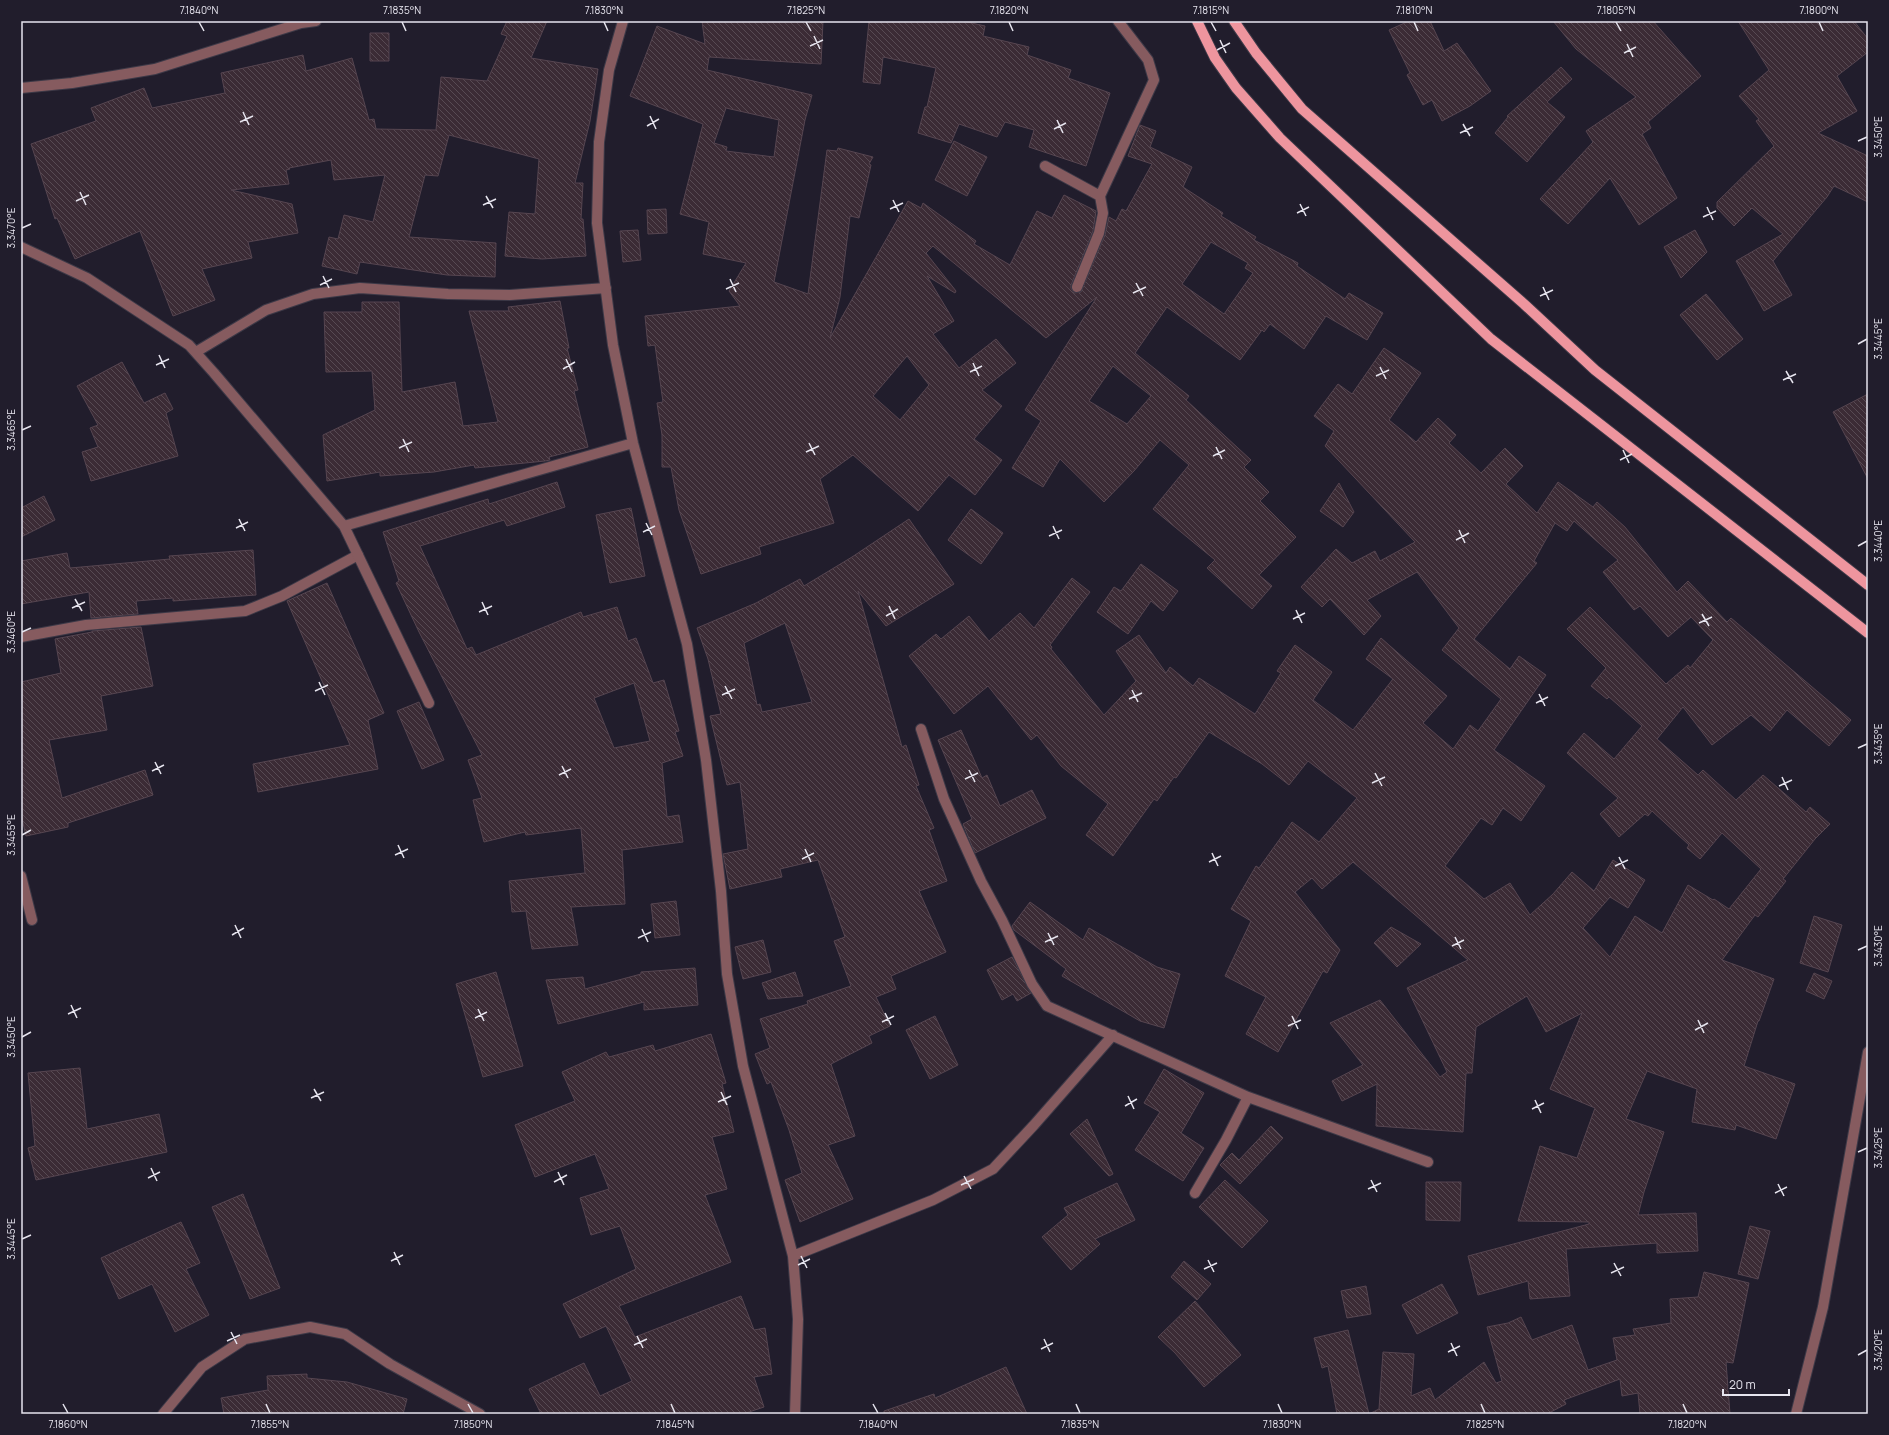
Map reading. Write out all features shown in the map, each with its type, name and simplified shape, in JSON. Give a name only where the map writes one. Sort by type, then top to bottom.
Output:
[{"type":"main road","points":[[1197,21],[1215,58],[1236,88],[1280,138],[1491,339],[1868,633]]},
{"type":"main road","points":[[1234,21],[1256,53],[1302,109],[1524,304],[1595,370],[1868,585]]},
{"type":"street","points":[[21,88],[72,83],[156,69],[301,22],[316,21]]},
{"type":"street","points":[[623,21],[610,70],[599,142],[598,223],[613,346],[633,443],[687,644],[706,760],[721,890],[726,974],[742,1066],[793,1256],[798,1319],[795,1414]]},
{"type":"street","points":[[1078,287],[1099,233],[1104,212],[1100,196],[1154,80],[1148,60],[1118,21]]},
{"type":"street","points":[[1045,166],[1100,196]]},
{"type":"street","points":[[21,247],[87,278],[189,345],[196,352],[344,526],[429,703]]},
{"type":"street","points":[[196,352],[266,310],[313,294],[360,288],[448,294],[510,295],[606,288]]},
{"type":"street","points":[[344,526],[633,443]]},
{"type":"street","points":[[21,637],[86,625],[245,611],[282,596],[358,555]]},
{"type":"street","points":[[921,729],[944,799],[981,881],[1002,920],[1032,984],[1047,1006],[1248,1097],[1428,1162]]},
{"type":"street","points":[[21,876],[32,920]]},
{"type":"street","points":[[793,1256],[933,1200],[994,1169],[1113,1035]]},
{"type":"street","points":[[1796,1414],[1823,1307],[1868,1052]]},
{"type":"street","points":[[1195,1193],[1226,1140],[1248,1097]]},
{"type":"street","points":[[163,1414],[202,1367],[245,1339],[310,1326],[345,1334],[390,1364],[480,1414]]},
{"type":"building","points":[[507,21],[547,21],[531,58],[598,69],[590,121],[575,183],[583,183],[581,219],[583,219],[586,256],[542,259],[505,256],[509,212],[535,214],[539,159],[449,135],[438,176],[425,175],[409,237],[496,243],[495,277],[447,275],[360,262],[357,274],[322,266],[329,237],[338,239],[344,215],[373,222],[385,175],[334,180],[331,160],[289,168],[290,169],[286,170],[289,184],[231,190],[292,204],[298,233],[248,242],[252,258],[202,269],[215,300],[173,316],[140,231],[75,259],[57,218],[55,219],[31,144],[96,121],[91,108],[144,88],[152,108],[225,93],[221,73],[303,55],[306,71],[352,58],[369,120],[374,119],[376,129],[436,130],[441,77],[487,81],[507,36],[501,34]]},
{"type":"building","points":[[702,21],[823,21],[821,64],[709,57],[707,70],[812,95],[805,120],[774,282],[808,294],[827,150],[837,151],[838,148],[873,157],[869,164],[871,165],[859,218],[850,216],[840,297],[830,338],[908,201],[921,208],[923,203],[976,241],[974,244],[1010,265],[1037,211],[1052,218],[1064,195],[1096,211],[1093,231],[1071,285],[1074,293],[1081,292],[1105,235],[1109,217],[1116,221],[1122,209],[1126,211],[1152,164],[1128,156],[1140,125],[1156,131],[1150,147],[1192,167],[1183,187],[1223,213],[1221,216],[1256,237],[1254,240],[1298,263],[1297,266],[1345,299],[1349,293],[1383,313],[1367,340],[1326,316],[1304,349],[1270,324],[1264,332],[1262,330],[1240,360],[1167,307],[1135,353],[1189,396],[1186,400],[1251,460],[1244,467],[1269,492],[1260,501],[1296,537],[1259,575],[1272,586],[1252,609],[1207,568],[1215,560],[1153,509],[1189,465],[1160,440],[1134,471],[1104,502],[1060,459],[1043,487],[1012,468],[1041,421],[1025,410],[1097,297],[1046,338],[933,246],[926,253],[956,291],[955,293],[927,276],[954,321],[933,334],[959,368],[996,339],[1016,363],[982,390],[1002,406],[974,439],[1002,460],[975,495],[949,475],[918,511],[853,455],[820,479],[834,523],[759,547],[761,554],[701,574],[679,510],[671,467],[662,467],[662,435],[657,403],[663,402],[655,345],[648,346],[645,316],[740,306],[729,291],[746,263],[703,254],[709,222],[680,214],[703,124],[630,96],[657,26],[705,44]],"holes":[[[726,108],[779,120],[774,157],[726,151],[727,147],[714,143]],[[1211,242],[1248,263],[1245,268],[1253,273],[1224,314],[1182,284]],[[907,356],[929,385],[900,420],[873,396]],[[1113,366],[1151,396],[1127,424],[1089,401]]]},
{"type":"building","points":[[869,21],[963,21],[985,26],[983,36],[1029,47],[1027,55],[1071,70],[1068,78],[1110,93],[1086,166],[1029,147],[1034,130],[1005,122],[997,137],[959,124],[951,143],[918,133],[925,107],[927,107],[936,68],[883,57],[880,84],[863,82]]},
{"type":"building","points":[[1409,21],[1430,21],[1444,51],[1457,43],[1491,91],[1470,106],[1442,121],[1432,100],[1423,105],[1407,75],[1410,73],[1389,30]]},
{"type":"building","points":[[1553,21],[1653,21],[1701,76],[1648,122],[1651,128],[1642,134],[1677,198],[1639,225],[1610,178],[1568,224],[1540,199],[1593,142],[1586,131],[1636,97],[1576,49]]},
{"type":"building","points":[[1738,21],[1854,21],[1868,39],[1868,52],[1837,76],[1857,111],[1818,133],[1868,156],[1868,202],[1834,186],[1827,197],[1773,261],[1792,295],[1764,311],[1736,261],[1783,234],[1752,208],[1734,226],[1717,208],[1717,202],[1774,146],[1756,121],[1759,119],[1739,96],[1769,70]]},
{"type":"building","points":[[370,33],[389,33],[389,61],[370,61]]},
{"type":"building","points":[[1561,67],[1572,79],[1547,102],[1565,117],[1527,162],[1495,133],[1508,117],[1507,116]]},
{"type":"building","points":[[954,141],[987,157],[967,196],[935,180]]},
{"type":"building","points":[[666,209],[667,233],[648,234],[647,210]]},
{"type":"building","points":[[638,230],[641,260],[623,262],[620,231]]},
{"type":"building","points":[[1695,230],[1707,252],[1681,278],[1664,247]]},
{"type":"building","points":[[1706,294],[1743,339],[1717,360],[1680,315]]},
{"type":"building","points":[[560,301],[569,348],[567,348],[578,390],[574,391],[588,447],[549,457],[550,460],[545,461],[475,468],[474,465],[434,472],[380,476],[380,472],[327,481],[323,435],[375,410],[372,371],[326,372],[324,312],[362,312],[362,302],[399,302],[402,392],[455,382],[463,426],[498,422],[469,311],[509,311],[508,307]]},
{"type":"building","points":[[1384,348],[1421,373],[1389,420],[1416,442],[1438,418],[1456,435],[1449,443],[1481,473],[1505,448],[1523,466],[1506,484],[1537,513],[1558,482],[1593,507],[1597,502],[1625,527],[1677,592],[1688,581],[1727,622],[1731,618],[1851,720],[1829,746],[1787,710],[1770,731],[1751,715],[1712,745],[1683,707],[1657,739],[1698,775],[1703,770],[1736,800],[1763,775],[1806,812],[1810,807],[1830,824],[1815,839],[1783,879],[1786,881],[1758,917],[1755,915],[1722,960],[1774,979],[1758,1021],[1744,1066],[1795,1084],[1776,1139],[1736,1125],[1735,1130],[1692,1122],[1697,1089],[1647,1071],[1626,1119],[1664,1132],[1638,1215],[1696,1213],[1698,1251],[1657,1253],[1657,1243],[1566,1249],[1570,1296],[1530,1299],[1528,1281],[1478,1295],[1468,1256],[1589,1224],[1589,1222],[1518,1221],[1540,1146],[1577,1158],[1595,1108],[1550,1089],[1582,1013],[1546,1032],[1527,996],[1476,1027],[1472,1073],[1466,1073],[1463,1132],[1376,1126],[1377,1084],[1342,1101],[1332,1081],[1363,1065],[1330,1023],[1380,1000],[1440,1077],[1447,1072],[1407,988],[1468,960],[1353,862],[1322,889],[1312,878],[1295,892],[1340,950],[1327,973],[1323,971],[1278,1052],[1246,1034],[1266,997],[1225,976],[1251,921],[1231,909],[1256,866],[1259,868],[1292,822],[1319,842],[1357,798],[1308,761],[1289,785],[1262,764],[1209,732],[1176,778],[1174,777],[1157,801],[1154,799],[1113,856],[1086,835],[1108,804],[1061,766],[1037,735],[1031,740],[988,686],[954,714],[909,656],[936,634],[941,639],[969,616],[989,641],[1020,613],[1034,628],[1072,578],[1090,592],[1050,645],[1052,647],[1051,649],[1104,715],[1136,681],[1116,651],[1139,635],[1166,673],[1170,667],[1193,686],[1199,678],[1255,714],[1281,673],[1277,671],[1295,645],[1332,672],[1313,700],[1353,730],[1393,679],[1366,659],[1381,638],[1447,696],[1423,723],[1453,749],[1470,725],[1478,731],[1501,699],[1442,650],[1459,628],[1417,572],[1367,600],[1381,616],[1364,635],[1330,599],[1322,607],[1301,587],[1336,549],[1352,563],[1375,551],[1380,561],[1415,542],[1325,446],[1334,431],[1314,416],[1338,384],[1352,394]],"holes":[[[1574,521],[1618,560],[1603,572],[1634,610],[1640,606],[1668,637],[1691,617],[1713,640],[1690,668],[1688,665],[1666,684],[1590,607],[1567,629],[1606,668],[1591,686],[1607,699],[1609,697],[1642,726],[1614,759],[1584,733],[1567,753],[1618,798],[1600,814],[1619,837],[1645,814],[1648,816],[1652,811],[1689,845],[1687,848],[1700,859],[1722,833],[1761,869],[1729,909],[1688,885],[1662,933],[1635,916],[1610,957],[1583,928],[1610,897],[1628,908],[1645,880],[1613,860],[1594,891],[1572,872],[1553,894],[1530,915],[1510,883],[1484,899],[1445,866],[1481,818],[1492,825],[1503,808],[1521,821],[1545,786],[1494,750],[1546,675],[1519,656],[1510,669],[1474,639],[1537,563],[1534,561],[1555,523],[1567,531]]]},
{"type":"building","points":[[122,362],[144,403],[165,393],[173,409],[166,413],[178,456],[91,481],[82,452],[98,447],[90,428],[98,425],[77,386]]},
{"type":"building","points":[[1868,394],[1868,479],[1833,412]]},
{"type":"building","points":[[557,482],[565,507],[507,526],[504,520],[420,546],[467,649],[472,647],[476,655],[581,612],[583,617],[617,607],[628,641],[636,638],[653,683],[664,680],[679,731],[675,732],[683,756],[662,763],[667,817],[679,815],[683,842],[622,850],[625,904],[571,907],[578,945],[532,949],[526,911],[512,912],[509,881],[585,873],[581,828],[526,835],[525,832],[484,842],[473,800],[482,798],[468,760],[482,755],[419,632],[396,583],[399,581],[383,532],[488,499],[489,504]],"holes":[[[634,683],[650,741],[614,748],[594,698]]]},
{"type":"building","points":[[1339,483],[1354,512],[1343,527],[1320,511]]},
{"type":"building","points":[[44,496],[55,520],[21,537],[21,508]]},
{"type":"building","points":[[631,508],[645,576],[610,583],[596,515]]},
{"type":"building","points":[[971,509],[1003,533],[981,564],[948,540]]},
{"type":"building","points":[[909,519],[954,584],[886,626],[858,591],[902,747],[906,745],[919,785],[916,786],[934,828],[929,830],[947,881],[919,891],[946,952],[891,976],[896,989],[876,997],[890,1026],[869,1036],[872,1043],[831,1064],[855,1136],[828,1145],[853,1199],[800,1222],[785,1180],[802,1173],[789,1130],[771,1082],[767,1084],[755,1054],[770,1048],[760,1019],[808,1004],[807,1001],[851,986],[834,941],[845,937],[818,860],[780,869],[782,877],[730,889],[723,854],[748,849],[740,782],[727,785],[710,716],[721,714],[708,659],[697,628],[756,603],[800,579],[804,586],[852,557]],"holes":[[[785,623],[812,702],[762,712],[760,704],[757,705],[744,643]]]},
{"type":"building","points":[[253,550],[256,595],[173,601],[173,598],[136,601],[138,614],[91,618],[89,592],[21,604],[21,561],[67,553],[70,568],[170,559],[169,556]]},
{"type":"building","points":[[1141,564],[1178,591],[1163,611],[1151,601],[1128,634],[1097,612],[1114,587],[1121,591]]},
{"type":"building","points":[[327,583],[384,713],[368,720],[378,769],[258,792],[253,764],[350,745],[287,601]]},
{"type":"building","points":[[141,627],[153,686],[101,696],[107,730],[49,740],[62,798],[145,770],[153,795],[68,823],[68,827],[26,836],[21,814],[21,682],[61,673],[55,639],[92,631]]},
{"type":"building","points":[[419,702],[444,760],[422,769],[397,711]]},
{"type":"building","points":[[961,730],[982,778],[987,775],[1000,806],[1032,790],[1046,818],[975,853],[963,824],[972,819],[938,740]]},
{"type":"building","points":[[676,901],[680,935],[655,938],[651,904]]},
{"type":"building","points":[[1030,902],[1083,940],[1089,928],[1157,967],[1180,974],[1164,1028],[1140,1021],[1062,976],[1066,969],[1014,930],[1012,926]]},
{"type":"building","points":[[1814,916],[1842,925],[1828,972],[1800,963]]},
{"type":"building","points":[[1391,927],[1421,944],[1397,967],[1374,943]]},
{"type":"building","points":[[763,940],[771,972],[743,979],[735,947]]},
{"type":"building","points":[[1012,957],[1031,993],[1017,1001],[1013,994],[1002,1000],[987,970]]},
{"type":"building","points":[[695,968],[698,1005],[644,1010],[644,1002],[558,1024],[546,980],[583,977],[585,989],[641,974],[641,972]]},
{"type":"building","points":[[496,972],[523,1066],[483,1077],[456,984]]},
{"type":"building","points":[[795,972],[803,996],[768,999],[762,983]]},
{"type":"building","points":[[1814,973],[1832,981],[1824,999],[1806,991]]},
{"type":"building","points":[[935,1016],[958,1065],[930,1079],[906,1030]]},
{"type":"building","points":[[711,1034],[726,1083],[722,1084],[734,1132],[712,1137],[727,1189],[705,1195],[731,1262],[619,1306],[635,1337],[741,1296],[754,1330],[765,1328],[772,1374],[754,1377],[764,1407],[743,1414],[541,1414],[529,1389],[584,1363],[600,1396],[632,1381],[606,1326],[580,1338],[563,1304],[636,1269],[620,1226],[591,1235],[580,1198],[609,1189],[595,1154],[535,1177],[515,1125],[575,1101],[562,1072],[606,1052],[609,1057],[653,1045],[655,1051]]},
{"type":"building","points":[[80,1068],[87,1129],[159,1114],[167,1152],[36,1180],[28,1148],[35,1146],[28,1073]]},
{"type":"building","points":[[1164,1069],[1204,1093],[1181,1133],[1204,1148],[1183,1181],[1135,1150],[1160,1112],[1144,1103]]},
{"type":"building","points":[[1087,1119],[1113,1174],[1109,1176],[1070,1134]]},
{"type":"building","points":[[1271,1126],[1283,1138],[1240,1184],[1220,1165],[1232,1153],[1239,1160]]},
{"type":"building","points":[[1225,1180],[1268,1221],[1242,1248],[1199,1207]]},
{"type":"building","points":[[1426,1182],[1461,1182],[1460,1221],[1426,1220]]},
{"type":"building","points":[[1117,1183],[1135,1220],[1095,1239],[1100,1244],[1071,1270],[1042,1237],[1068,1215],[1064,1208]]},
{"type":"building","points":[[243,1194],[280,1288],[250,1299],[212,1207]]},
{"type":"building","points":[[181,1222],[200,1263],[186,1269],[209,1315],[175,1332],[152,1284],[119,1299],[101,1258]]},
{"type":"building","points":[[1750,1226],[1770,1231],[1758,1279],[1738,1274]]},
{"type":"building","points":[[1184,1261],[1211,1284],[1197,1300],[1171,1277]]},
{"type":"building","points":[[1704,1272],[1749,1283],[1733,1363],[1726,1362],[1730,1414],[1640,1414],[1638,1393],[1622,1396],[1620,1379],[1564,1400],[1566,1404],[1547,1414],[1369,1414],[1379,1409],[1383,1352],[1414,1354],[1411,1396],[1430,1388],[1435,1400],[1484,1362],[1496,1383],[1502,1381],[1487,1327],[1508,1323],[1521,1317],[1532,1340],[1572,1325],[1588,1370],[1617,1360],[1613,1338],[1635,1335],[1633,1329],[1671,1323],[1670,1299],[1698,1297]]},
{"type":"building","points":[[1442,1284],[1458,1313],[1417,1334],[1402,1305]]},
{"type":"building","points":[[1366,1286],[1371,1314],[1347,1318],[1341,1291]]},
{"type":"building","points":[[1195,1301],[1241,1355],[1204,1387],[1175,1353],[1158,1337]]},
{"type":"building","points":[[1348,1330],[1369,1414],[1337,1414],[1328,1366],[1322,1368],[1314,1338]]},
{"type":"building","points":[[1006,1367],[1027,1414],[884,1414],[884,1411],[934,1394],[935,1398]]},
{"type":"building","points":[[307,1374],[307,1378],[347,1382],[407,1399],[403,1414],[224,1414],[221,1398],[268,1390],[267,1376]]}]
